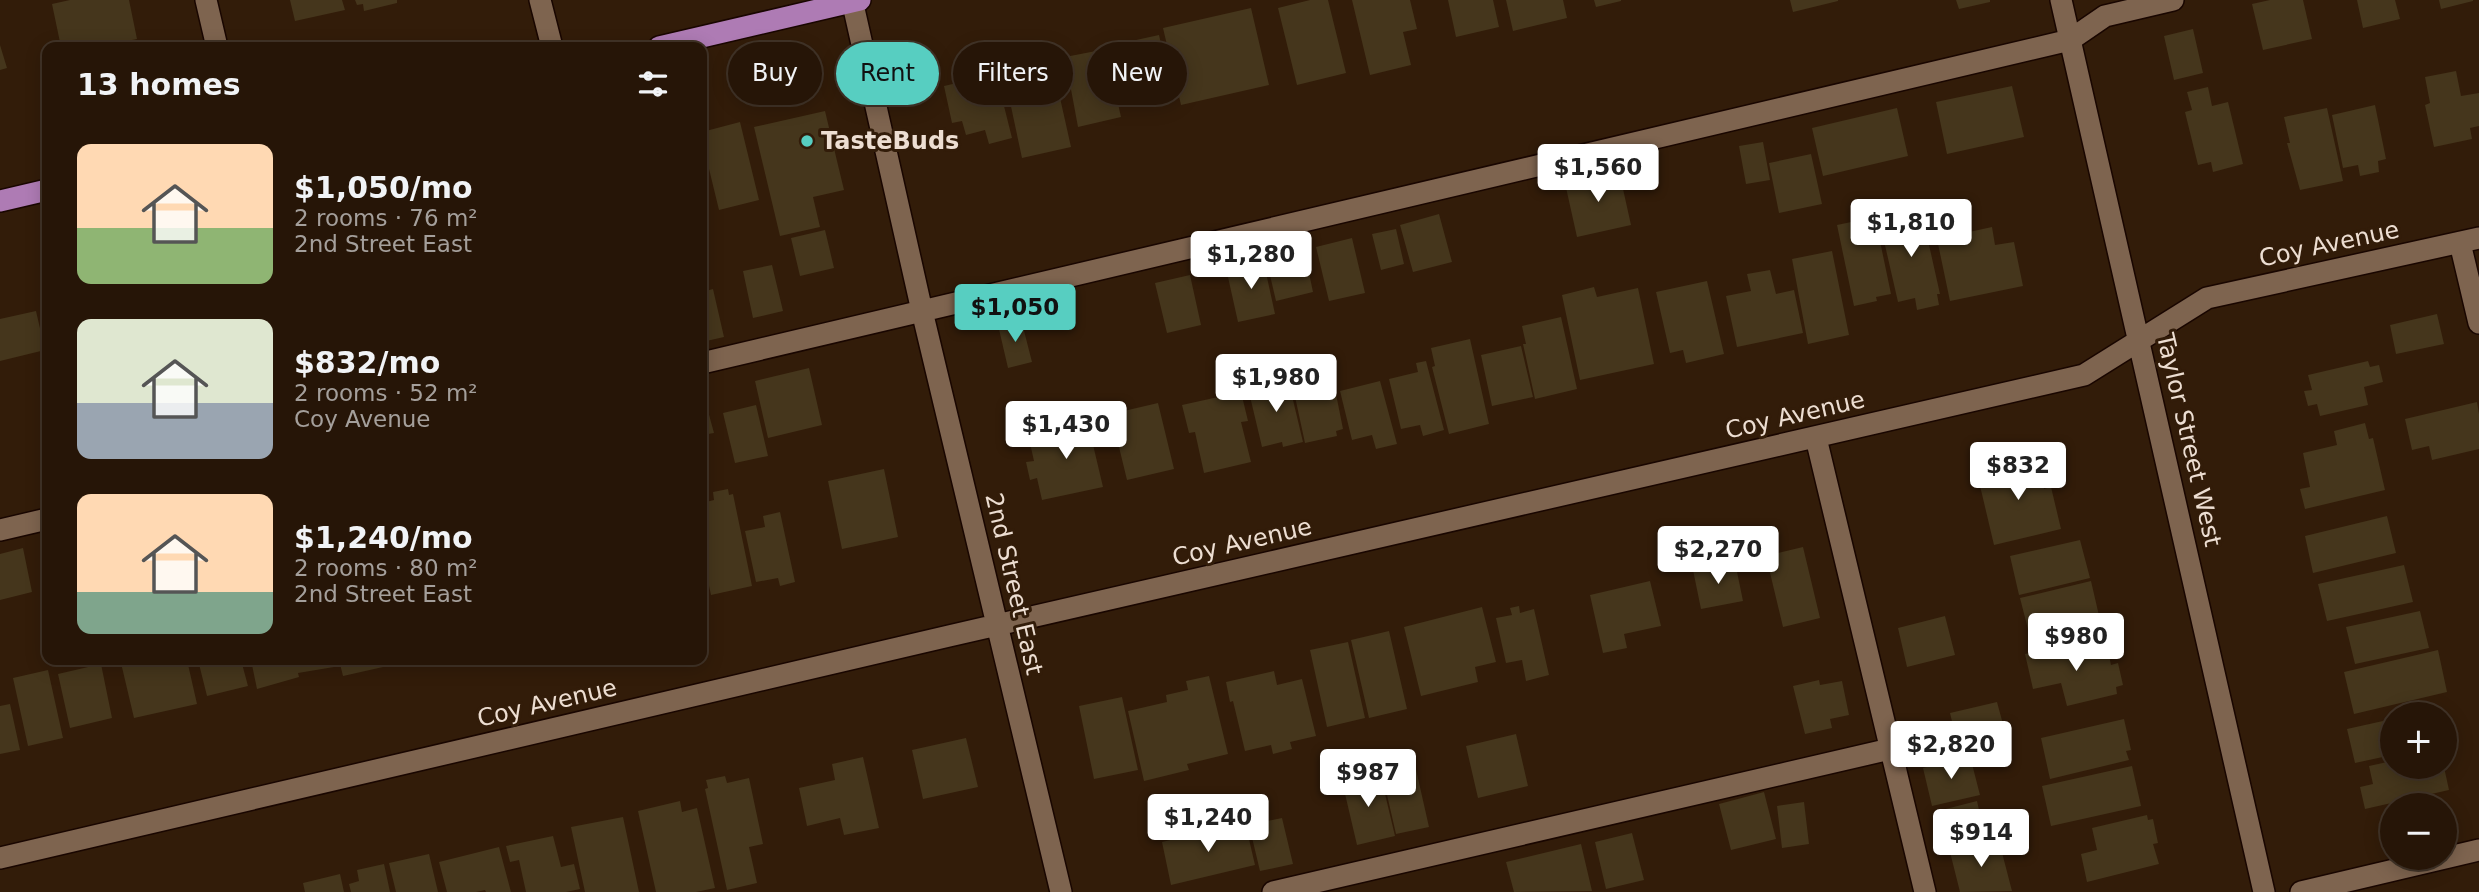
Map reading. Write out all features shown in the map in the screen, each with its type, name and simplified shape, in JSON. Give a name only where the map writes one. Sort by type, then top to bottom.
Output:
[{"type":"main road","points":[[680,42],[855,1]]},
{"type":"main road","points":[[0,201],[42,191]]},
{"type":"street","points":[[206,0],[217,42]]},
{"type":"street","points":[[540,0],[551,42]]},
{"type":"street","name":"Taylor Street West","points":[[2061,0],[2264,892]]},
{"type":"street","points":[[707,362],[2070,40],[2105,16],[2173,0]]},
{"type":"street","name":"2nd Street East","points":[[855,1],[922,311],[1061,892]]},
{"type":"street","points":[[2469,240],[2479,323]]},
{"type":"street","name":"Coy Avenue","points":[[0,858],[996,625],[2084,375],[2207,298],[2469,240]]},
{"type":"street","points":[[1816,438],[1925,892]]},
{"type":"street","points":[[0,530],[42,520]]},
{"type":"street","points":[[1273,892],[1890,749]]},
{"type":"street","points":[[2301,892],[2479,850]]},
{"type":"building","points":[[70,0],[129,0],[137,39],[122,42],[60,42],[52,4]]},
{"type":"building","points":[[290,0],[342,0],[345,10],[295,21]]},
{"type":"building","points":[[355,0],[397,0],[397,3],[364,11],[363,4],[357,5]]},
{"type":"building","points":[[1310,0],[1328,0],[1346,73],[1297,85],[1278,8]]},
{"type":"building","points":[[1352,0],[1410,0],[1417,29],[1403,32],[1411,65],[1370,75]]},
{"type":"building","points":[[1448,0],[1493,0],[1499,27],[1456,37]]},
{"type":"building","points":[[1506,0],[1563,0],[1567,18],[1513,31]]},
{"type":"building","points":[[1594,0],[1621,0],[1621,1],[1596,7]]},
{"type":"building","points":[[1790,0],[1838,0],[1838,1],[1793,12]]},
{"type":"building","points":[[1956,0],[1990,0],[1990,2],[1959,9]]},
{"type":"building","points":[[2270,0],[2303,0],[2312,39],[2263,50],[2252,4]]},
{"type":"building","points":[[2357,0],[2395,0],[2400,19],[2363,28]]},
{"type":"building","points":[[2439,0],[2473,0],[2473,1],[2441,9]]},
{"type":"building","points":[[1251,8],[1269,85],[1187,104],[1187,42],[1166,42],[1163,28]]},
{"type":"building","points":[[2193,29],[2203,73],[2174,80],[2164,36]]},
{"type":"building","points":[[1159,35],[1161,42],[1137,42]]},
{"type":"building","points":[[0,45],[7,68],[0,70]]},
{"type":"building","points":[[1087,53],[1087,105],[1118,105],[1121,117],[1078,127],[1073,100],[1073,55]]},
{"type":"building","points":[[2456,71],[2461,96],[2479,93],[2479,126],[2470,128],[2472,139],[2434,147],[2425,105],[2430,103],[2425,77]]},
{"type":"building","points":[[953,84],[953,105],[1004,105],[1012,138],[989,144],[985,130],[966,135],[962,121],[952,123],[944,86]]},
{"type":"building","points":[[2012,86],[2024,137],[1947,154],[1936,102]]},
{"type":"building","points":[[2208,87],[2212,106],[2228,102],[2243,164],[2213,172],[2211,162],[2198,165],[2185,112],[2192,110],[2187,92]]},
{"type":"building","points":[[1011,105],[1062,105],[1071,147],[1022,158]]},
{"type":"building","points":[[2375,105],[2386,159],[2378,161],[2379,172],[2360,176],[2358,165],[2343,168],[2332,115]]},
{"type":"building","points":[[1897,108],[1908,156],[1823,176],[1812,128]]},
{"type":"building","points":[[2327,108],[2343,181],[2300,190],[2287,143],[2290,143],[2284,117]]},
{"type":"building","points":[[825,111],[844,190],[813,197],[820,227],[780,236],[754,127]]},
{"type":"building","points":[[740,122],[759,200],[719,210],[707,161],[707,131]]},
{"type":"building","points":[[1763,142],[1770,180],[1746,184],[1739,146]]},
{"type":"building","points":[[1811,154],[1822,204],[1779,213],[1769,163]]},
{"type":"building","points":[[1619,171],[1631,225],[1577,237],[1565,183]]},
{"type":"building","points":[[1921,209],[1940,294],[1937,294],[1939,305],[1917,310],[1915,298],[1898,302],[1879,219]]},
{"type":"building","points":[[1439,214],[1452,262],[1413,272],[1400,225]]},
{"type":"building","points":[[1875,217],[1891,294],[1876,297],[1877,301],[1854,306],[1837,225]]},
{"type":"building","points":[[1992,227],[1995,245],[2014,242],[2023,286],[1950,301],[1937,239]]},
{"type":"building","points":[[1396,229],[1404,264],[1381,270],[1372,234]]},
{"type":"building","points":[[825,230],[834,268],[800,276],[791,238]]},
{"type":"building","points":[[1352,238],[1365,293],[1329,301],[1316,247]]},
{"type":"building","points":[[1304,249],[1313,292],[1276,301],[1266,258]]},
{"type":"building","points":[[1832,251],[1849,335],[1808,344],[1792,259]]},
{"type":"building","points":[[1263,259],[1275,314],[1238,322],[1226,268]]},
{"type":"building","points":[[772,265],[783,311],[753,318],[743,271]]},
{"type":"building","points":[[1770,270],[1776,294],[1794,290],[1803,333],[1737,347],[1726,296],[1751,291],[1747,274]]},
{"type":"building","points":[[1190,275],[1201,325],[1167,333],[1155,283]]},
{"type":"building","points":[[1707,281],[1724,354],[1686,363],[1683,350],[1670,353],[1656,292]]},
{"type":"building","points":[[1594,287],[1597,297],[1638,288],[1654,364],[1580,380],[1562,295]]},
{"type":"building","points":[[713,289],[724,337],[707,341],[707,291]]},
{"type":"building","points":[[36,311],[42,351],[0,361],[0,319]]},
{"type":"building","points":[[2437,314],[2444,344],[2396,354],[2390,325]]},
{"type":"building","points":[[1561,317],[1577,389],[1535,399],[1523,344],[1526,344],[1522,326]]},
{"type":"building","points":[[1021,319],[1032,362],[1008,368],[998,325]]},
{"type":"building","points":[[1470,339],[1489,424],[1449,434],[1432,367],[1435,366],[1431,348]]},
{"type":"building","points":[[1521,346],[1533,397],[1492,406],[1481,355]]},
{"type":"building","points":[[1426,361],[1444,430],[1423,436],[1420,425],[1401,429],[1389,379],[1418,372],[1416,363]]},
{"type":"building","points":[[2368,361],[2370,367],[2379,365],[2383,382],[2364,387],[2368,405],[2320,416],[2317,404],[2308,406],[2304,391],[2312,390],[2308,375]]},
{"type":"building","points":[[809,368],[822,425],[768,438],[755,381]]},
{"type":"building","points":[[1331,369],[1343,429],[1336,431],[1337,436],[1305,443],[1291,378]]},
{"type":"building","points":[[1288,379],[1303,442],[1283,447],[1282,442],[1262,447],[1248,388]]},
{"type":"building","points":[[1380,381],[1397,444],[1376,449],[1372,435],[1352,440],[1340,391]]},
{"type":"building","points":[[1241,392],[1248,421],[1241,422],[1251,462],[1204,473],[1195,432],[1189,433],[1182,405]]},
{"type":"building","points":[[2477,402],[2479,449],[2432,460],[2429,446],[2412,450],[2405,419]]},
{"type":"building","points":[[1158,403],[1174,469],[1127,480],[1111,414]]},
{"type":"building","points":[[756,405],[768,456],[735,463],[723,413]]},
{"type":"building","points":[[707,407],[714,433],[707,434]]},
{"type":"building","points":[[1081,411],[1086,433],[1090,432],[1103,487],[1042,500],[1037,478],[1030,480],[1026,462],[1034,461],[1030,443],[1062,436],[1058,416]]},
{"type":"building","points":[[2365,423],[2369,439],[2373,438],[2385,490],[2305,509],[2300,489],[2310,487],[2303,453],[2337,445],[2334,431]]},
{"type":"building","points":[[2037,459],[2044,489],[2051,487],[2061,529],[1994,545],[1977,473]]},
{"type":"building","points":[[884,469],[898,537],[842,549],[828,481]]},
{"type":"building","points":[[728,489],[729,495],[733,494],[752,586],[711,595],[707,576],[707,502],[714,500],[713,492]]},
{"type":"building","points":[[780,512],[795,582],[780,586],[778,578],[756,582],[745,531],[765,527],[763,516]]},
{"type":"building","points":[[2387,516],[2396,553],[2313,573],[2305,536]]},
{"type":"building","points":[[2080,540],[2090,578],[2019,595],[2010,556]]},
{"type":"building","points":[[1803,547],[1820,618],[1783,627],[1766,556]]},
{"type":"building","points":[[23,548],[32,592],[0,600],[0,554]]},
{"type":"building","points":[[1735,562],[1743,601],[1701,609],[1693,570]]},
{"type":"building","points":[[2404,565],[2413,602],[2327,621],[2318,584]]},
{"type":"building","points":[[1650,581],[1661,626],[1624,634],[1627,648],[1603,653],[1590,595]]},
{"type":"building","points":[[2091,581],[2100,620],[2030,637],[2020,598]]},
{"type":"building","points":[[1519,606],[1520,613],[1534,609],[1549,675],[1526,681],[1522,660],[1506,663],[1496,618],[1512,615],[1510,608]]},
{"type":"building","points":[[1482,607],[1496,662],[1475,667],[1478,682],[1421,696],[1404,627]]},
{"type":"building","points":[[2420,611],[2429,648],[2355,664],[2346,627]]},
{"type":"building","points":[[1945,616],[1955,655],[1907,667],[1898,628]]},
{"type":"building","points":[[1389,631],[1407,709],[1369,718],[1351,640]]},
{"type":"building","points":[[1348,642],[1365,718],[1327,727],[1310,650]]},
{"type":"building","points":[[2107,645],[2111,665],[2118,663],[2123,685],[2116,687],[2117,694],[2067,706],[2061,683],[2033,689],[2025,654],[2056,647],[2059,656]]},
{"type":"building","points":[[2438,650],[2447,692],[2405,702],[2380,702],[2380,708],[2354,714],[2344,672]]},
{"type":"building","points":[[101,665],[112,718],[70,728],[58,674]]},
{"type":"building","points":[[121,665],[188,665],[197,704],[134,718]]},
{"type":"building","points":[[199,665],[242,665],[248,686],[207,696]]},
{"type":"building","points":[[252,665],[334,665],[298,673],[299,677],[257,689]]},
{"type":"building","points":[[340,665],[392,665],[343,676]]},
{"type":"building","points":[[48,670],[63,738],[28,746],[13,678]]},
{"type":"building","points":[[1274,671],[1277,685],[1302,679],[1316,736],[1290,742],[1292,749],[1273,754],[1271,745],[1245,751],[1226,682]]},
{"type":"building","points":[[1209,676],[1228,754],[1187,764],[1189,770],[1144,781],[1128,711],[1167,702],[1166,695],[1188,690],[1186,681]]},
{"type":"building","points":[[1819,680],[1820,685],[1842,681],[1849,715],[1830,719],[1832,728],[1805,734],[1793,686]]},
{"type":"building","points":[[1122,697],[1138,770],[1094,779],[1079,706]]},
{"type":"building","points":[[1997,702],[2007,739],[1959,751],[1950,713]]},
{"type":"building","points":[[10,704],[20,750],[0,754],[0,706]]},
{"type":"building","points":[[2124,719],[2131,750],[2126,751],[2129,760],[2050,779],[2041,738]]},
{"type":"building","points":[[2380,722],[2380,758],[2355,763],[2347,729]]},
{"type":"building","points":[[1516,734],[1528,786],[1478,798],[1466,746]]},
{"type":"building","points":[[966,738],[978,787],[923,799],[912,750]]},
{"type":"building","points":[[1970,756],[1980,795],[1932,806],[1923,768]]},
{"type":"building","points":[[863,757],[879,828],[844,835],[840,818],[807,826],[799,788],[835,780],[832,764]]},
{"type":"building","points":[[2380,764],[2380,779],[2447,779],[2449,790],[2436,793],[2380,793],[2380,806],[2365,809],[2360,787],[2373,784],[2369,766]]},
{"type":"building","points":[[1415,765],[1429,827],[1396,834],[1382,773]]},
{"type":"building","points":[[2132,766],[2141,806],[2051,826],[2042,786]]},
{"type":"building","points":[[1380,773],[1395,836],[1357,845],[1342,781]]},
{"type":"building","points":[[725,776],[727,783],[749,778],[763,844],[749,847],[757,883],[727,890],[705,789],[708,788],[706,780]]},
{"type":"building","points":[[1764,792],[1776,839],[1731,850],[1719,804]]},
{"type":"building","points":[[680,801],[682,812],[697,808],[715,888],[696,892],[656,892],[638,811]]},
{"type":"building","points":[[1977,801],[1986,841],[1943,851],[1934,812]]},
{"type":"building","points":[[1804,802],[1809,844],[1782,848],[1777,806]]},
{"type":"building","points":[[2147,815],[2148,820],[2153,819],[2158,843],[2153,844],[2159,864],[2087,882],[2081,854],[2097,850],[2092,828]]},
{"type":"building","points":[[623,817],[639,892],[585,892],[571,827]]},
{"type":"building","points":[[1282,818],[1293,864],[1260,871],[1249,825]]},
{"type":"building","points":[[1245,822],[1255,865],[1171,885],[1162,842]]},
{"type":"building","points":[[1632,833],[1644,880],[1606,889],[1595,842]]},
{"type":"building","points":[[553,836],[561,867],[574,864],[580,889],[566,892],[526,892],[519,860],[510,862],[506,846]]},
{"type":"building","points":[[1999,841],[2012,891],[1960,892],[1950,852]]},
{"type":"building","points":[[1581,844],[1592,891],[1514,892],[1506,862]]},
{"type":"building","points":[[499,847],[511,892],[447,892],[439,862]]},
{"type":"building","points":[[429,854],[438,892],[396,892],[389,863]]},
{"type":"building","points":[[384,864],[390,892],[351,892],[349,884],[359,881],[357,870]]},
{"type":"building","points":[[340,874],[344,892],[305,892],[303,883]]},
{"type":"place","name":"TasteBuds","points":[[807,141]]}]
